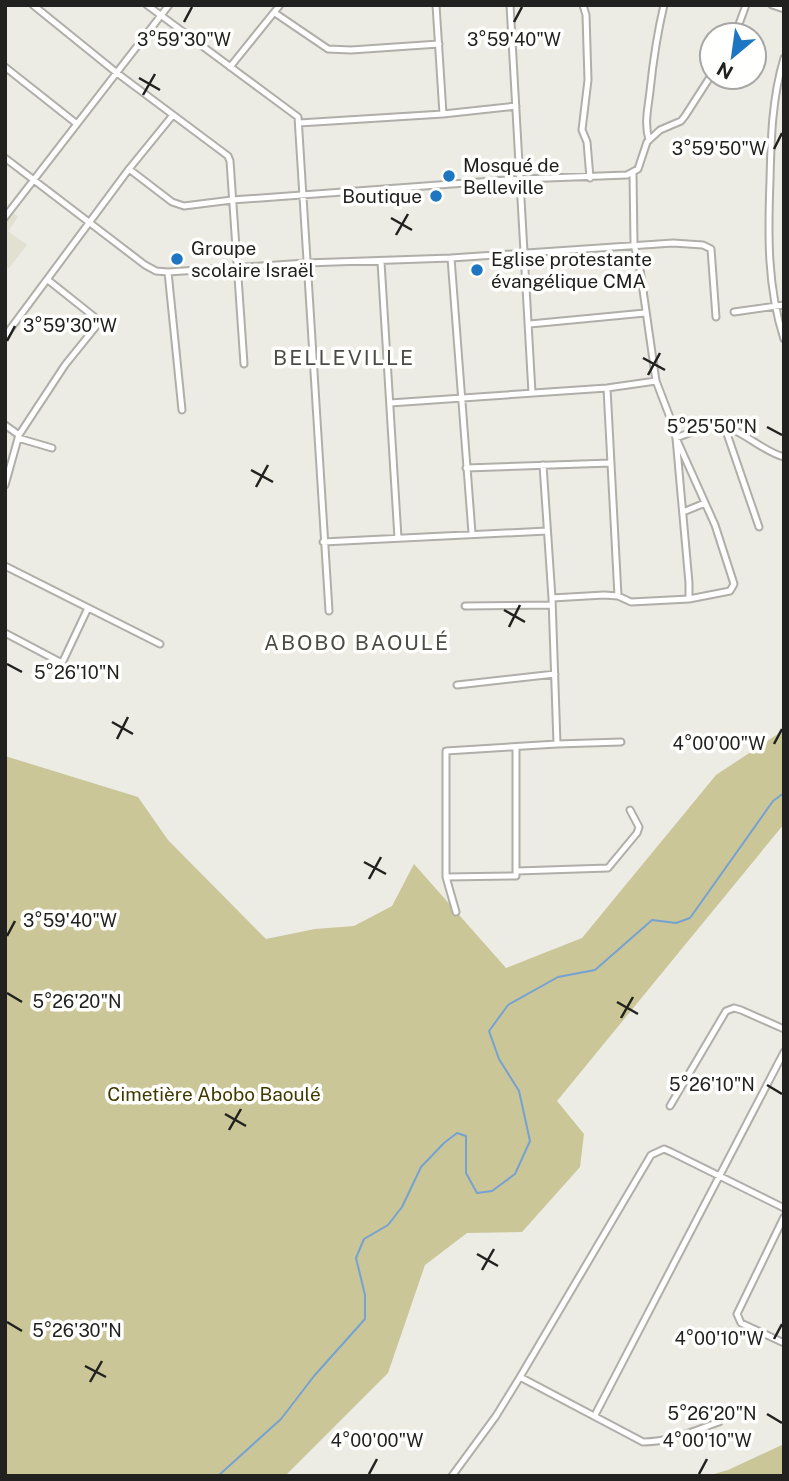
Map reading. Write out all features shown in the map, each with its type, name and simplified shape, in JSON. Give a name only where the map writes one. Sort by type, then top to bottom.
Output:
[{"type":"street","points":[[33,5],[117,73],[228,156],[244,364]]},
{"type":"street","points":[[147,5],[294,113],[299,123],[329,611]]},
{"type":"street","points":[[5,217],[169,5]]},
{"type":"street","points":[[230,67],[280,5]]},
{"type":"street","points":[[436,5],[443,114]]},
{"type":"street","points":[[510,5],[532,393]]},
{"type":"street","points":[[583,5],[586,15],[588,80],[582,130],[587,142],[590,178]]},
{"type":"street","points":[[649,140],[646,111],[654,46],[664,5]]},
{"type":"street","points":[[772,5],[784,9]]},
{"type":"street","points":[[275,13],[328,49],[439,44]]},
{"type":"street","points":[[784,58],[778,78],[771,133],[769,259],[784,339]]},
{"type":"street","points":[[5,67],[77,124]]},
{"type":"street","points":[[129,169],[177,205],[633,173],[638,169],[649,140],[660,131],[681,121],[701,91]]},
{"type":"street","points":[[299,123],[443,114],[516,106]]},
{"type":"street","points":[[5,336],[129,169],[173,115]]},
{"type":"street","points":[[5,158],[150,269],[168,272],[306,263],[382,262],[673,243],[711,249],[716,317]]},
{"type":"street","points":[[633,173],[634,244],[656,381],[676,439],[689,599]]},
{"type":"street","points":[[451,258],[472,533]]},
{"type":"street","points":[[382,262],[398,537]]},
{"type":"street","points":[[168,272],[182,410]]},
{"type":"street","points":[[5,485],[18,437],[65,365],[98,324],[97,319],[48,280]]},
{"type":"street","points":[[734,312],[784,305]]},
{"type":"street","points":[[530,324],[645,313]]},
{"type":"street","points":[[390,403],[607,388],[656,381]]},
{"type":"street","points":[[607,388],[618,596]]},
{"type":"street","points":[[5,425],[18,437],[52,448]]},
{"type":"street","points":[[676,439],[709,427],[725,428],[784,457]]},
{"type":"street","points":[[725,428],[759,527]]},
{"type":"street","points":[[465,606],[618,596],[631,602],[689,599],[725,594],[733,588],[715,525],[676,439]]},
{"type":"street","points":[[466,468],[611,463]]},
{"type":"street","points":[[543,465],[552,602],[557,744]]},
{"type":"street","points":[[683,512],[705,503]]},
{"type":"street","points":[[323,542],[547,531]]},
{"type":"street","points":[[5,566],[160,644]]},
{"type":"street","points":[[5,634],[60,662],[63,661],[88,608]]},
{"type":"street","points":[[457,685],[555,674]]},
{"type":"street","points":[[456,912],[446,877],[446,751],[621,742]]},
{"type":"street","points":[[446,877],[516,876],[516,747]]},
{"type":"street","points":[[517,871],[608,868],[637,833],[639,827],[630,810]]},
{"type":"street","points":[[670,1106],[726,1011],[734,1008],[741,1010],[784,1029]]},
{"type":"street","points":[[595,1415],[784,1052]]},
{"type":"street","points":[[452,1476],[496,1416],[651,1155],[664,1149],[784,1208]]},
{"type":"street","points":[[784,1217],[737,1314],[741,1323],[784,1343]]},
{"type":"street","points":[[520,1377],[643,1441],[655,1442],[688,1434],[719,1422]]},
{"type":"shaded area","points":[[8,208],[18,217],[8,231],[27,245],[9,268],[5,265],[5,211]]},
{"type":"green space","name":"Cimetière Abobo Baoulé","points":[[784,730],[784,824],[557,1101],[584,1134],[580,1167],[522,1232],[467,1233],[425,1265],[388,1373],[285,1476],[5,1476],[5,756],[138,797],[168,840],[266,939],[315,929],[354,926],[392,906],[414,864],[506,968],[582,938],[716,775]]},
{"type":"green space","points":[[784,1444],[784,1476],[707,1476],[728,1470]]},
{"type":"waterway","points":[[218,1476],[281,1419],[314,1376],[365,1319],[365,1295],[356,1258],[364,1239],[388,1225],[402,1207],[421,1167],[444,1143],[457,1133],[466,1136],[466,1173],[477,1193],[492,1191],[515,1174],[530,1141],[519,1091],[499,1059],[489,1031],[508,1005],[558,977],[595,970],[652,920],[676,923],[690,918],[773,801],[784,793]]},
{"type":"place","name":"Mosqué de Belleville","points":[[449,176]]},
{"type":"place","name":"Boutique","points":[[436,196]]},
{"type":"place","name":"Groupe scolaire Israël","points":[[177,259]]},
{"type":"place","name":"Eglise protestante évangélique CMA","points":[[477,270]]},
{"type":"district","name":"BELLEVILLE","points":[[344,358]]},
{"type":"district","name":"ABOBO BAOULÉ","points":[[357,643]]}]
